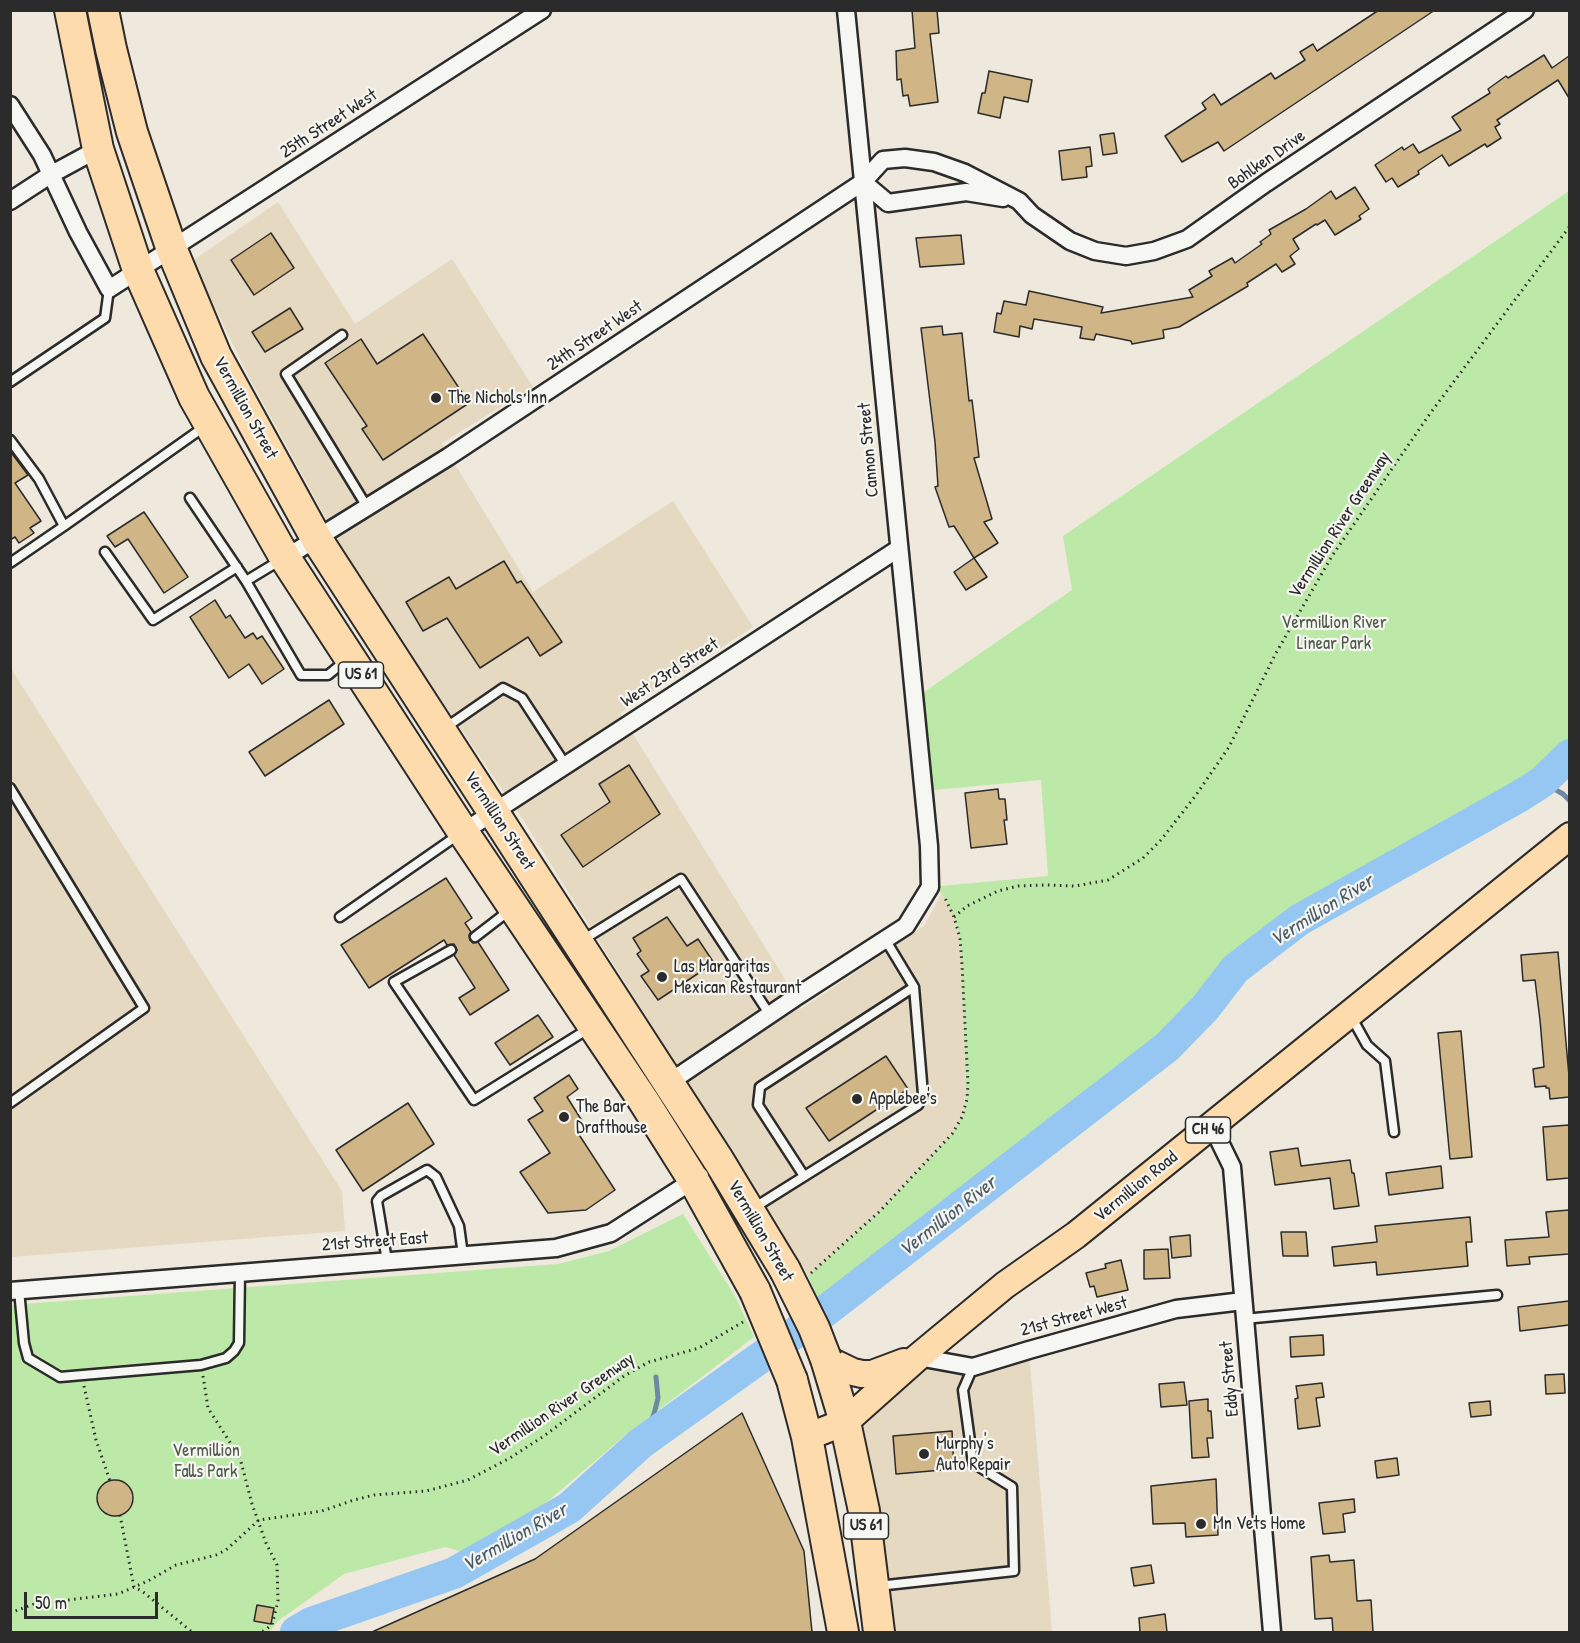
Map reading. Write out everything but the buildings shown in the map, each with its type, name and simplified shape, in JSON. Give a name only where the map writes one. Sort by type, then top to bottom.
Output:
[{"type":"highway","name":"Vermillion Street","points":[[70,10],[98,149],[138,270],[194,397],[285,558],[463,832],[694,1180],[751,1305],[792,1380],[807,1437],[843,1632]]},
{"type":"highway","name":"Vermillion Street","points":[[103,10],[132,132],[172,250],[216,356],[316,538],[749,1210],[796,1273],[845,1422],[864,1511],[879,1632]]},
{"type":"main road","name":"Vermillion Road","points":[[807,1437],[845,1422],[918,1357],[1005,1285],[1076,1236],[1569,836]]},
{"type":"main road","points":[[826,1359],[853,1372],[872,1374],[918,1357]]},
{"type":"street","name":"25th Street West","points":[[109,290],[542,10]]},
{"type":"street","name":"Cannon Street","points":[[846,10],[929,846],[930,887],[906,926],[885,939]]},
{"type":"street","name":"Bohlken Drive","points":[[863,182],[883,160],[905,158],[934,162],[965,173],[1019,201],[1051,230],[1070,241],[1095,251],[1126,256],[1154,251],[1187,239],[1266,183],[1525,10]]},
{"type":"street","points":[[10,105],[42,155],[109,290]]},
{"type":"street","points":[[10,201],[50,175],[98,149]]},
{"type":"street","points":[[863,182],[888,203],[966,192],[1019,201]]},
{"type":"street","name":"24th Street West","points":[[285,558],[448,457],[863,182]]},
{"type":"street","name":"West 23rd Street","points":[[463,832],[898,549]]},
{"type":"street","points":[[643,1100],[885,939]]},
{"type":"street","name":"Eddy Street","points":[[1212,1126],[1232,1167],[1272,1632]]},
{"type":"street","name":"21st Street East","points":[[15,1290],[556,1248],[611,1233],[694,1180],[719,1161]]},
{"type":"street","name":"21st Street West","points":[[918,1357],[973,1367],[1176,1309],[1242,1301]]},
{"type":"lane","points":[[10,382],[105,318],[109,290]]},
{"type":"lane","points":[[342,335],[286,374],[367,507]]},
{"type":"lane","points":[[10,563],[209,423]]},
{"type":"lane","points":[[10,440],[39,479],[64,526]]},
{"type":"lane","points":[[190,498],[246,581],[301,675],[328,675],[350,657]]},
{"type":"lane","points":[[105,552],[153,620],[237,567]]},
{"type":"lane","points":[[246,581],[285,558]]},
{"type":"lane","points":[[440,731],[502,688],[522,698],[565,764]]},
{"type":"lane","points":[[10,788],[144,1008],[10,1103]]},
{"type":"lane","points":[[340,917],[463,832]]},
{"type":"lane","points":[[578,943],[681,879],[770,1015]]},
{"type":"lane","points":[[475,937],[514,907]]},
{"type":"lane","points":[[749,1210],[918,1105],[923,1094],[914,987],[885,939]]},
{"type":"lane","points":[[451,950],[394,982],[474,1100],[593,1026]]},
{"type":"lane","points":[[804,1176],[758,1105],[760,1088],[914,987]]},
{"type":"lane","points":[[1350,1015],[1367,1045],[1385,1061],[1394,1132]]},
{"type":"lane","points":[[387,1261],[377,1201],[381,1196],[427,1170],[436,1177],[459,1226],[463,1255]]},
{"type":"lane","points":[[15,1290],[28,1358],[60,1377],[201,1365],[226,1358],[239,1343],[240,1272]]},
{"type":"lane","points":[[1245,1319],[1497,1295]]},
{"type":"lane","points":[[874,1587],[1014,1571],[1012,1487],[973,1463],[963,1389],[973,1367]]},
{"type":"path","name":"Vermillion River Greenway","points":[[796,1273],[879,1212],[952,1134],[962,1117],[967,1099],[962,965],[960,938],[954,917],[967,906],[998,891],[1018,886],[1083,885],[1108,880],[1143,858],[1161,840],[1229,747],[1276,653],[1332,556],[1429,415],[1569,226]]},
{"type":"path","name":"Vermillion River Greenway","points":[[259,1520],[322,1511],[374,1495],[426,1491],[451,1486],[468,1479],[510,1458],[544,1436],[624,1376],[649,1362],[699,1348],[751,1305]]},
{"type":"path","points":[[201,1365],[208,1408],[240,1458],[252,1504],[277,1566],[279,1591],[277,1608],[272,1625],[262,1632]]},
{"type":"path","points":[[83,1375],[93,1426],[110,1481]]},
{"type":"path","points":[[120,1515],[134,1587]]},
{"type":"path","points":[[10,1613],[34,1604],[117,1594],[176,1565],[226,1550],[259,1520]]},
{"type":"path","points":[[134,1587],[192,1632]]},
{"type":"shaded area","points":[[278,202],[355,324],[452,259],[533,387],[442,443],[533,592],[673,501],[753,627],[620,713],[796,997],[801,1009],[924,926],[942,893],[954,917],[960,938],[968,1084],[962,1117],[952,1134],[879,1212],[808,1276],[524,821],[343,557],[328,522],[249,377],[192,261]]},
{"type":"shaded area","points":[[10,667],[342,1191],[345,1231],[11,1257]]},
{"type":"shaded area","points":[[1029,1350],[1052,1632],[879,1632],[845,1422],[918,1357],[973,1367]]},
{"type":"green space","name":"Vermillion River Linear Park","points":[[1569,191],[1569,755],[1542,782],[1520,796],[1299,920],[1235,969],[1205,1008],[1167,1047],[824,1312],[808,1276],[879,1212],[952,1134],[962,1117],[967,1099],[960,938],[954,917],[942,893],[930,887],[1048,876],[1041,780],[923,791],[914,699],[1072,590],[1063,536]]},
{"type":"green space","name":"Vermillion Falls Park","points":[[683,1214],[735,1296],[754,1337],[622,1438],[535,1512],[467,1553],[445,1547],[344,1574],[278,1621],[269,1632],[11,1632],[11,1305],[558,1264],[609,1251]]},
{"type":"waterway","name":"Vermillion River","points":[[296,1632],[311,1623],[454,1573],[569,1508],[641,1443],[824,1312],[1167,1047],[1205,1008],[1235,969],[1299,920],[1520,796],[1542,782],[1570,755]]},
{"type":"waterway","points":[[1542,782],[1563,794],[1570,801]]},
{"type":"waterway","points":[[641,1443],[654,1414],[658,1398],[656,1377]]},
{"type":"place","name":"The Nichols Inn","points":[[436,398]]},
{"type":"place","name":"Las Margaritas Mexican Restaurant","points":[[662,977]]},
{"type":"place","name":"Applebee's","points":[[857,1099]]},
{"type":"place","name":"The Bar Drafthouse","points":[[564,1117]]},
{"type":"place","name":"Murphy's Auto Repair","points":[[924,1454]]},
{"type":"place","name":"Mn Vets Home","points":[[1201,1524]]}]
